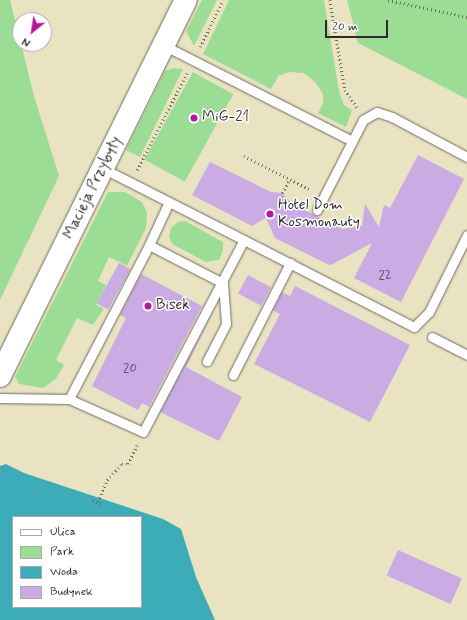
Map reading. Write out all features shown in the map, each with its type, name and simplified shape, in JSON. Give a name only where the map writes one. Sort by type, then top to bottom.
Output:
[{"type":"street","name":"Macieja Przybyły","points":[[0,376],[102,168],[165,46],[186,0]]},
{"type":"lane","points":[[165,46],[352,141]]},
{"type":"lane","points":[[317,210],[363,120],[377,112],[392,117],[467,157]]},
{"type":"lane","points":[[102,168],[290,263],[414,328],[430,312],[467,235]]},
{"type":"lane","points":[[69,399],[149,245],[169,202]]},
{"type":"lane","points":[[0,398],[69,399],[143,432],[223,283],[244,240]]},
{"type":"lane","points":[[149,245],[223,283]]},
{"type":"lane","points":[[233,375],[290,263]]},
{"type":"lane","points":[[207,361],[226,324],[223,283]]},
{"type":"lane","points":[[432,337],[467,355]]},
{"type":"path","points":[[131,183],[222,0]]},
{"type":"path","points":[[330,0],[345,90],[363,120]]},
{"type":"path","points":[[388,0],[467,17]]},
{"type":"path","points":[[244,156],[324,196]]},
{"type":"path","points":[[282,193],[290,179]]},
{"type":"path","points":[[98,502],[106,480],[122,464],[128,464],[143,432]]},
{"type":"path","points":[[93,500],[102,504]]},
{"type":"green space","points":[[0,0],[10,0],[13,12],[12,52],[23,52],[34,96],[59,176],[0,300]]},
{"type":"green space","points":[[202,0],[217,0],[194,46],[186,31]]},
{"type":"green space","points":[[229,0],[324,0],[339,91],[344,105],[352,110],[346,127],[318,113],[323,103],[323,94],[316,83],[304,73],[289,72],[278,76],[271,89],[203,54]]},
{"type":"green space","points":[[347,0],[467,0],[467,99],[358,43]]},
{"type":"green space","points":[[173,68],[183,69],[140,157],[126,150],[165,71]]},
{"type":"green space","points":[[193,72],[233,94],[185,182],[145,159]]},
{"type":"green space","points":[[108,192],[125,192],[142,202],[147,213],[146,228],[127,266],[109,257],[98,281],[106,285],[96,305],[104,309],[93,325],[77,318],[56,360],[64,365],[56,379],[43,388],[19,384],[15,377]]},
{"type":"green space","points":[[185,221],[223,242],[223,251],[219,260],[206,262],[172,244],[169,237],[171,228],[178,222]]},
{"type":"water","points":[[6,464],[24,473],[163,519],[181,529],[196,577],[215,620],[0,620],[0,466]]},
{"type":"building","points":[[418,155],[464,179],[401,302],[354,278],[372,243],[331,265],[327,264],[275,238],[266,218],[252,226],[192,195],[210,162],[271,192],[282,193],[291,203],[342,229],[362,226],[365,204],[379,227],[384,205],[390,208]]},
{"type":"building","points":[[119,263],[130,269],[108,310],[97,303]]},
{"type":"building","points":[[141,274],[202,306],[149,407],[142,403],[138,410],[92,386],[126,318],[120,315]]},
{"type":"building","points":[[248,275],[271,287],[261,306],[238,294]]},
{"type":"building","points":[[295,286],[410,345],[370,422],[254,364],[280,314],[273,310],[282,292],[290,296]]},
{"type":"building","points":[[213,312],[186,367],[242,397],[219,441],[160,412]]},
{"type":"building","points":[[398,550],[462,578],[451,604],[387,576]]},
{"type":"place","name":"MiG-21","points":[[194,118]]},
{"type":"place","name":"Hotel Dom Kosmonauty","points":[[270,214]]},
{"type":"place","name":"Bisek","points":[[148,306]]}]
